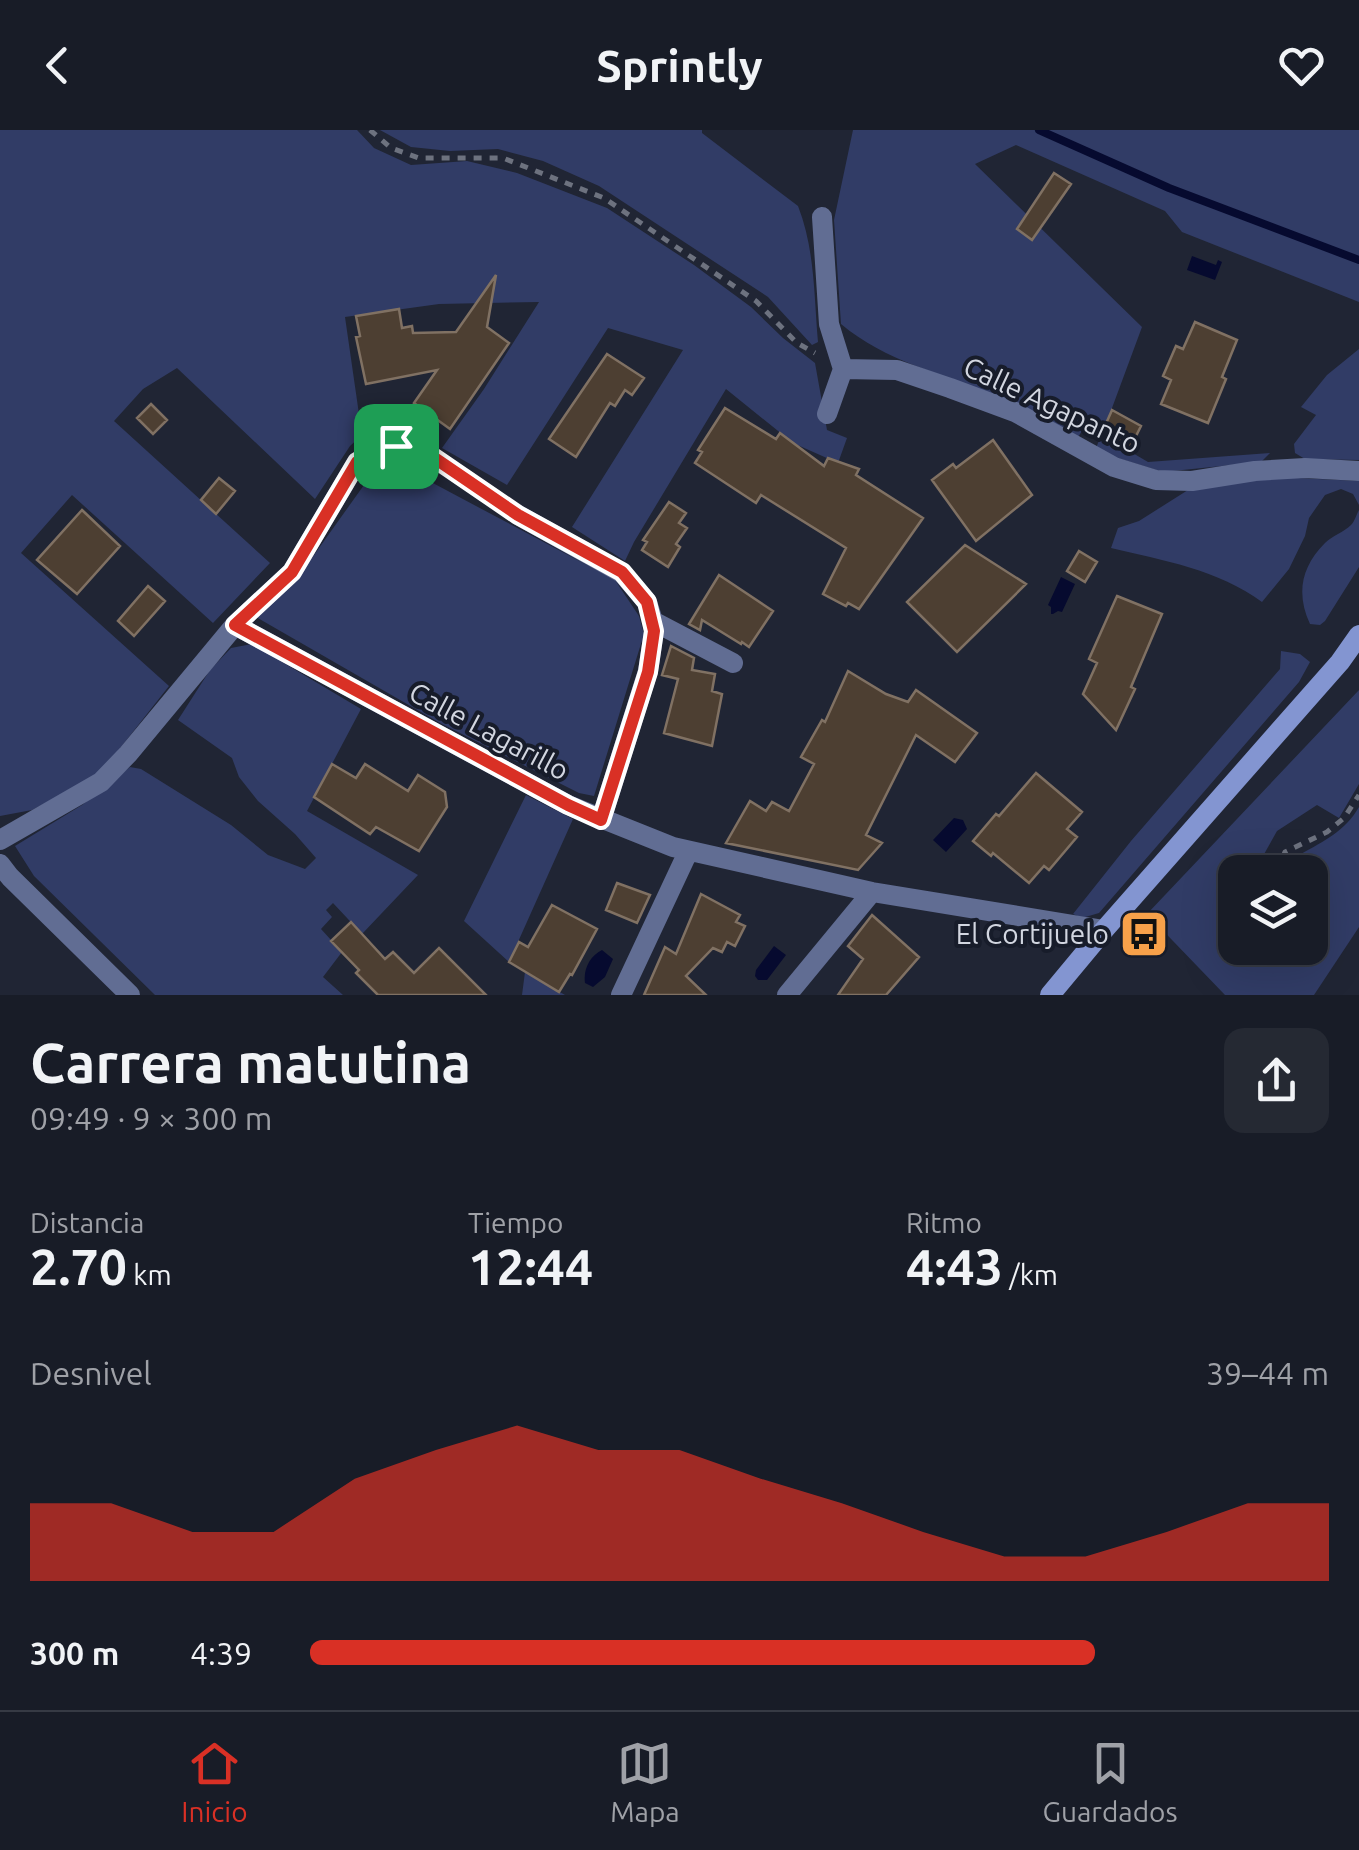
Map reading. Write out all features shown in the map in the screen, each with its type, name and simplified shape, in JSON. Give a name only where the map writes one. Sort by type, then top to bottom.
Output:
[{"type":"main road","points":[[1050,995],[1340,662],[1359,635]]},
{"type":"street","points":[[822,216],[830,324],[844,369],[827,414]]},
{"type":"street","name":"Calle Agapanto","points":[[844,369],[897,370],[950,388],[1015,412],[1114,468],[1156,480],[1192,481],[1255,470],[1359,471]]},
{"type":"street","points":[[0,840],[100,782],[235,625],[292,572],[357,462],[380,449],[396,446]]},
{"type":"street","points":[[518,515],[622,572],[647,602],[653,621],[648,672],[601,820]]},
{"type":"street","points":[[653,621],[734,664]]},
{"type":"street","name":"Calle Lagarillo","points":[[235,625],[568,805],[688,852],[872,892],[1104,930]]},
{"type":"street","points":[[621,995],[688,852]]},
{"type":"street","points":[[0,864],[130,995]]},
{"type":"street","points":[[787,995],[872,892]]},
{"type":"path","points":[[370,130],[391,148],[419,158],[504,158],[604,198],[756,301],[797,343],[844,369]]},
{"type":"path","points":[[396,446],[412,446],[433,457],[518,515]]},
{"type":"path","points":[[1284,855],[1327,832],[1344,818],[1359,795]]},
{"type":"shaded area","points":[[0,130],[357,130],[374,148],[411,165],[467,161],[517,173],[607,208],[751,307],[815,363],[827,430],[847,438],[838,463],[793,443],[726,389],[625,561],[572,527],[683,350],[608,328],[507,485],[442,448],[539,302],[439,304],[345,317],[362,435],[350,446],[315,499],[177,368],[143,389],[114,421],[270,563],[213,623],[72,495],[21,553],[169,686],[99,775],[32,810],[0,816]]},
{"type":"shaded area","points":[[380,130],[702,130],[798,206],[811,256],[818,342],[812,345],[768,297],[599,186],[543,161],[498,149],[450,151],[411,147]]},
{"type":"shaded area","points":[[853,130],[1359,130],[1359,302],[1182,232],[1165,211],[1016,145],[975,164],[1142,327],[1102,435],[1148,462],[1270,453],[1261,462],[1163,472],[1095,451],[1101,435],[1085,426],[1077,439],[1006,399],[876,348],[841,324],[834,220]]},
{"type":"shaded area","points":[[1192,256],[1216,265],[1218,260],[1222,262],[1215,280],[1187,270]]},
{"type":"shaded area","points":[[1359,349],[1359,460],[1305,459],[1295,453],[1294,444],[1316,415],[1301,407],[1327,375]]},
{"type":"shaded area","points":[[384,457],[615,580],[639,616],[644,634],[594,796],[579,793],[440,723],[256,617],[299,576]]},
{"type":"shaded area","points":[[1277,477],[1359,481],[1359,505],[1353,494],[1341,489],[1325,495],[1309,518],[1289,569],[1262,602],[1209,574],[1111,548],[1118,528],[1139,521],[1188,490]]},
{"type":"shaded area","points":[[1359,510],[1359,567],[1325,621],[1310,624],[1302,592],[1306,571],[1317,552],[1351,525]]},
{"type":"shaded area","points":[[1061,577],[1075,584],[1062,612],[1051,614],[1048,605]]},
{"type":"shaded area","points":[[252,644],[361,709],[307,811],[418,875],[362,934],[333,903],[326,910],[332,917],[321,929],[342,952],[323,977],[343,995],[155,995],[34,876],[15,846],[82,805],[130,767],[141,769],[231,825],[268,855],[305,869],[316,858],[258,801],[239,777],[232,758],[178,720],[210,670],[231,648]]},
{"type":"shaded area","points":[[1281,651],[1300,654],[1310,662],[1299,682],[1099,913],[1082,918],[1073,914],[1280,669]]},
{"type":"shaded area","points":[[1359,690],[1359,784],[1339,818],[1317,805],[1277,831],[1264,855],[1218,855],[1218,965],[1328,965],[1328,855],[1301,854],[1341,829],[1359,807],[1359,927],[1314,995],[1225,995],[1147,914]]},
{"type":"shaded area","points":[[526,795],[573,819],[509,962],[464,921]]},
{"type":"shaded area","points":[[954,818],[963,820],[967,829],[946,852],[933,840]]},
{"type":"shaded area","points":[[774,946],[786,955],[767,980],[758,980],[756,970]]},
{"type":"shaded area","points":[[602,950],[613,959],[605,977],[593,987],[585,983],[586,968]]},
{"type":"shaded area","points":[[525,972],[565,995],[522,995]]},
{"type":"building","points":[[1054,173],[1071,184],[1032,240],[1017,229]]},
{"type":"building","points":[[496,275],[487,327],[509,343],[450,429],[414,403],[437,370],[366,384],[356,337],[360,336],[356,316],[399,309],[402,328],[412,326],[413,333],[456,332]]},
{"type":"building","points":[[1195,322],[1237,340],[1208,423],[1161,404],[1171,380],[1163,376],[1176,346],[1183,349]]},
{"type":"building","points":[[607,354],[644,378],[632,395],[625,390],[615,406],[610,403],[576,457],[549,439]]},
{"type":"building","points":[[151,404],[167,420],[153,434],[137,418]]},
{"type":"building","points":[[725,408],[776,439],[780,433],[824,466],[828,458],[859,469],[856,475],[923,518],[859,609],[823,594],[846,548],[761,495],[756,503],[695,463],[702,452],[698,450]]},
{"type":"building","points":[[1112,410],[1141,426],[1128,452],[1101,435]]},
{"type":"building","points":[[993,440],[1032,495],[976,541],[932,480],[953,464],[956,468]]},
{"type":"building","points":[[219,478],[235,491],[216,514],[201,500]]},
{"type":"building","points":[[669,502],[686,513],[679,523],[687,528],[668,567],[642,550],[647,542],[643,540]]},
{"type":"building","points":[[82,510],[120,546],[77,594],[37,560]]},
{"type":"building","points":[[965,545],[1026,584],[957,652],[907,602]]},
{"type":"building","points":[[1079,551],[1097,562],[1085,582],[1067,571]]},
{"type":"building","points":[[719,575],[773,611],[749,647],[702,620],[700,630],[689,624]]},
{"type":"building","points":[[148,586],[165,601],[134,636],[118,621]]},
{"type":"building","points":[[1117,596],[1162,614],[1116,730],[1083,694],[1097,663],[1089,659]]},
{"type":"building","points":[[671,646],[694,658],[692,670],[715,674],[712,691],[722,694],[712,746],[664,733],[678,679],[662,675]]},
{"type":"building","points":[[848,671],[908,702],[916,690],[977,733],[955,762],[916,735],[866,835],[882,843],[858,870],[726,843],[750,801],[766,811],[772,802],[789,811],[814,764],[801,757],[822,720],[825,722]]},
{"type":"building","points":[[332,764],[356,778],[365,764],[408,791],[418,775],[445,792],[447,807],[419,851],[376,827],[370,834],[314,797]]},
{"type":"building","points":[[1036,773],[1082,812],[1067,829],[1077,837],[1049,870],[1044,866],[1029,883],[973,841]]},
{"type":"building","points":[[617,883],[650,895],[637,923],[606,910]]},
{"type":"building","points":[[701,894],[740,915],[736,922],[745,926],[735,946],[727,942],[722,952],[713,948],[686,976],[706,995],[644,995],[665,947],[676,954]]},
{"type":"building","points":[[552,905],[597,929],[559,992],[509,962],[519,942],[528,947]]},
{"type":"building","points":[[872,915],[919,957],[886,995],[838,995],[863,959],[848,946]]},
{"type":"building","points":[[351,922],[385,959],[393,952],[414,973],[439,948],[486,995],[378,995],[331,941]]},
{"type":"waterway","points":[[1039,130],[1169,188],[1359,260]]},
{"type":"place","name":"El Cortijuelo","points":[[1144,934]]},
{"type":"route","points":[[396,446],[412,446],[433,457],[518,515],[622,572],[647,602],[654,631],[648,672],[601,820],[235,625],[292,572],[357,462],[380,449],[396,446]]}]
